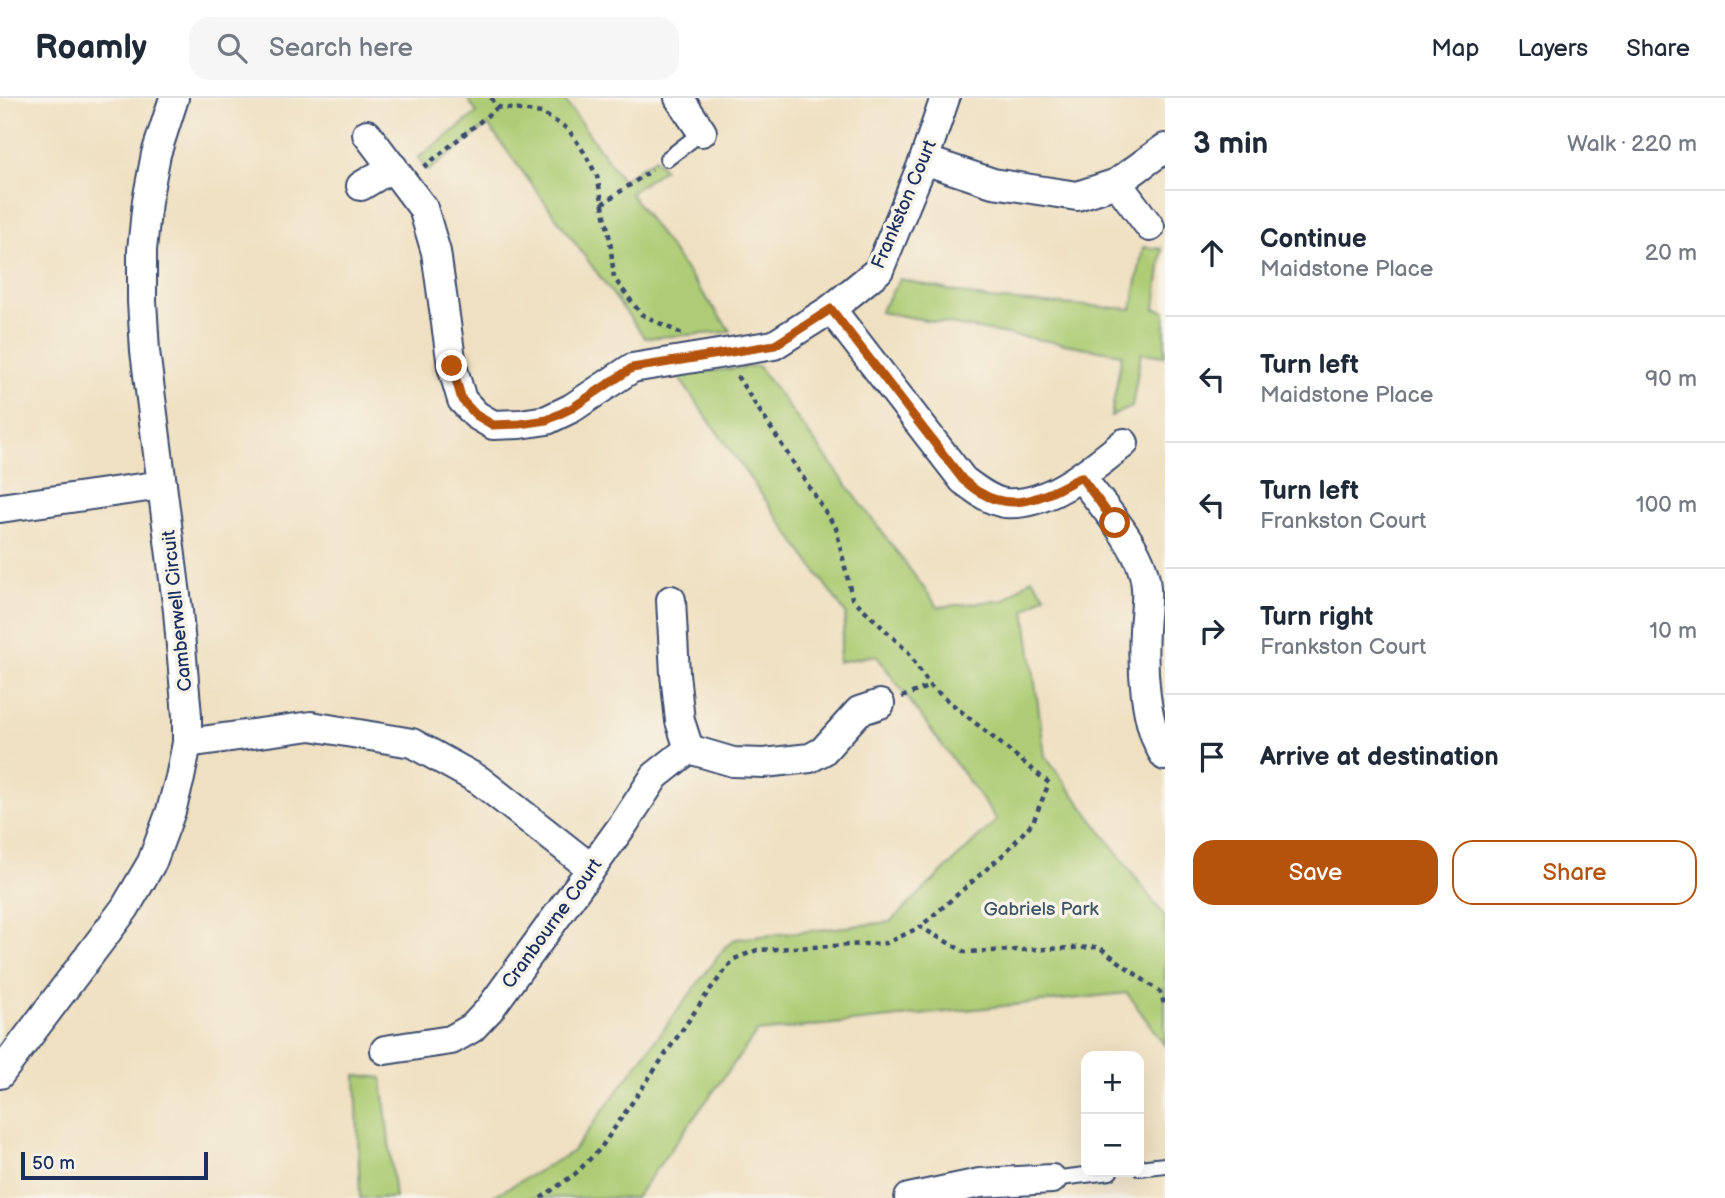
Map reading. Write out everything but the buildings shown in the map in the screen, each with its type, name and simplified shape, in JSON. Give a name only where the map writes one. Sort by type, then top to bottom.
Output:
[{"type":"street","name":"Camberwell Circuit","points":[[0,1074],[125,908],[152,862],[172,811],[187,743],[183,664],[145,351],[142,301],[142,250],[147,201],[156,154],[174,98]]},
{"type":"street","points":[[679,98],[702,132]]},
{"type":"street","name":"Frankston Court","points":[[367,134],[423,208],[436,251],[452,366],[462,400],[476,415],[493,425],[520,424],[547,420],[572,408],[632,368],[775,345],[831,309],[880,270],[924,160],[945,98]]},
{"type":"street","points":[[924,160],[993,183],[1077,196],[1117,183],[1165,148]]},
{"type":"street","points":[[361,186],[399,175]]},
{"type":"street","points":[[1117,183],[1150,227]]},
{"type":"street","points":[[831,309],[963,480],[981,494],[1004,503],[1025,501],[1049,494],[1081,477],[1124,443]]},
{"type":"street","points":[[1081,477],[1133,548],[1144,572],[1145,685],[1154,730],[1165,756]]},
{"type":"street","points":[[0,508],[162,485]]},
{"type":"street","points":[[671,600],[680,721],[689,750],[733,762],[764,763],[810,758],[823,751],[859,711],[880,705]]},
{"type":"street","points":[[187,743],[311,726],[412,743],[479,780],[591,867]]},
{"type":"street","name":"Cranbourne Court","points":[[385,1051],[451,1040],[472,1028],[489,1010],[656,776],[689,750]]},
{"type":"street","points":[[909,1198],[980,1183],[1052,1179]]},
{"type":"lane","points":[[667,159],[702,132]]},
{"type":"lane","points":[[1144,1167],[1165,1165]]},
{"type":"lane","points":[[1052,1179],[1081,1176]]},
{"type":"path","points":[[491,98],[498,107]]},
{"type":"path","points":[[399,175],[498,107],[542,113],[568,129],[597,176],[610,240],[614,278],[641,314],[722,354],[836,528],[852,598],[908,652],[930,686],[1049,783],[1033,822],[1005,853],[920,927],[887,943],[757,950],[734,959],[600,1149],[575,1174],[541,1198]]},
{"type":"path","points":[[602,204],[667,159]]},
{"type":"path","points":[[920,927],[965,952],[1099,947],[1160,992],[1165,1006]]},
{"type":"green space","points":[[467,98],[563,98],[622,180],[655,158],[664,169],[630,193],[731,332],[645,338],[488,125],[428,171],[418,158],[477,113]]},
{"type":"green space","points":[[1143,247],[1162,249],[1155,309],[1165,311],[1165,356],[1141,353],[1132,407],[1111,416],[1122,354],[880,312],[900,279],[987,299],[1132,309]]},
{"type":"green space","name":"Gabriels Park","points":[[758,366],[938,607],[1005,600],[1032,578],[1045,595],[1025,610],[1045,756],[1165,917],[1165,1046],[1127,993],[757,1032],[635,1198],[490,1198],[572,1152],[725,947],[736,939],[890,922],[997,820],[876,655],[838,662],[846,614],[677,375]]},
{"type":"green space","points":[[356,1075],[382,1078],[395,1198],[360,1198]]},
{"type":"route","points":[[452,366],[462,400],[476,415],[493,425],[547,420],[572,408],[632,368],[775,345],[831,309],[963,480],[981,494],[1004,503],[1025,501],[1049,494],[1081,477],[1115,523]]}]
